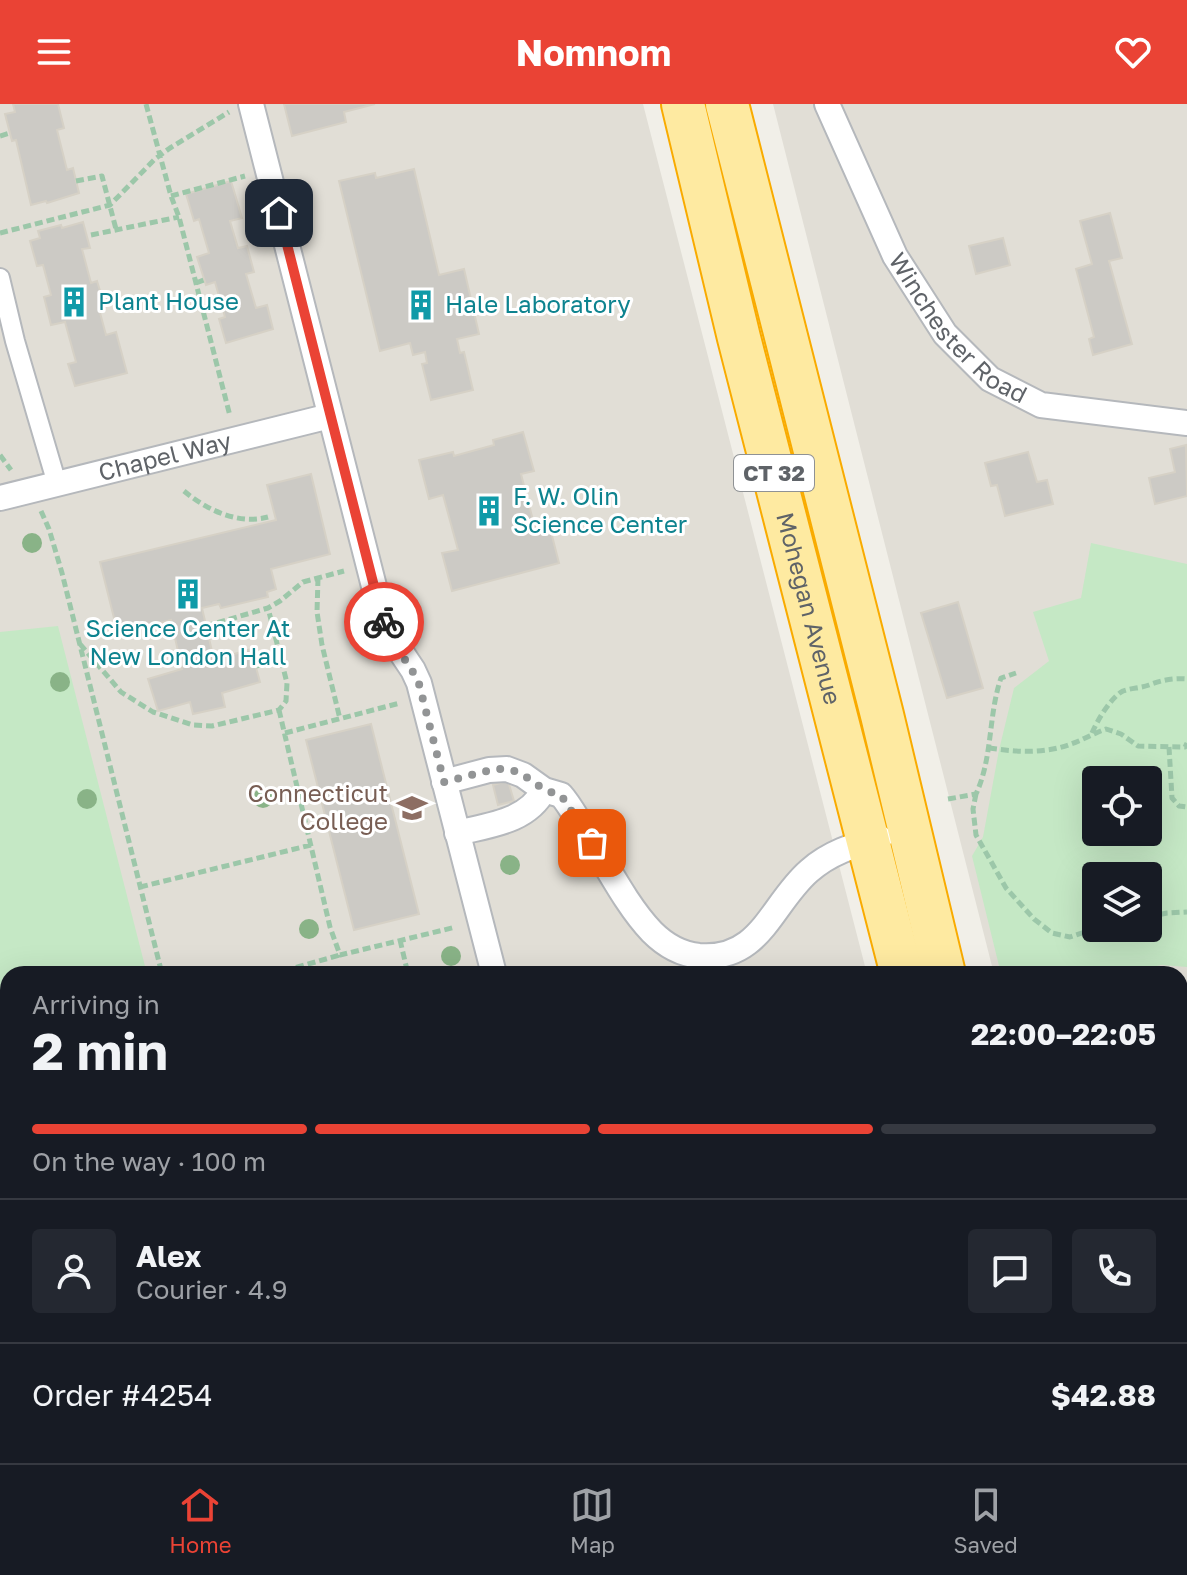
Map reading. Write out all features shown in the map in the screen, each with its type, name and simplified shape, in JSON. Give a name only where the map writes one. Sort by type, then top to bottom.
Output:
[{"type":"highway","name":"Mohegan Avenue","points":[[683,104],[739,338],[900,966]]},
{"type":"highway","name":"Mohegan Avenue","points":[[727,104],[882,715],[942,966]]},
{"type":"street","name":"Winchester Road","points":[[827,104],[895,256],[945,334],[990,379],[1041,405],[1187,423]]},
{"type":"street","points":[[242,107],[330,416],[378,602],[389,634],[418,680],[492,966]]},
{"type":"street","points":[[0,278],[57,484]]},
{"type":"street","name":"Chapel Way","points":[[0,498],[330,416]]},
{"type":"street","points":[[444,782],[489,770],[507,769],[565,799],[634,909],[654,934],[671,947],[697,956],[718,956],[745,945],[763,930],[809,870],[837,852],[909,830]]},
{"type":"street","points":[[457,833],[516,817],[533,805],[544,790]]},
{"type":"path","points":[[146,104],[232,422]]},
{"type":"path","points":[[0,233],[110,205],[160,155],[242,107]]},
{"type":"path","points":[[0,136],[10,133]]},
{"type":"path","points":[[76,181],[101,175],[116,229]]},
{"type":"path","points":[[171,196],[250,175]]},
{"type":"path","points":[[91,235],[179,217]]},
{"type":"path","points":[[196,283],[204,280]]},
{"type":"path","points":[[0,455],[14,474]]},
{"type":"path","points":[[184,491],[225,515],[257,520],[268,517]]},
{"type":"path","points":[[40,509],[59,562],[160,966]]},
{"type":"path","points":[[206,626],[268,608],[303,582],[349,570]]},
{"type":"path","points":[[318,578],[317,612],[322,645],[340,719]]},
{"type":"path","points":[[80,643],[121,692],[153,712],[193,725],[212,726],[279,710],[286,701],[282,660],[268,608]]},
{"type":"path","points":[[256,666],[282,660]]},
{"type":"path","points":[[1016,673],[1001,678],[994,702],[989,748],[973,809],[976,835],[1006,888],[1034,919],[1052,933],[1070,937],[1082,933]]},
{"type":"path","points":[[1092,734],[1096,722],[1117,695],[1163,679],[1186,677]]},
{"type":"path","points":[[285,733],[404,702]]},
{"type":"path","points":[[279,710],[330,927],[340,955]]},
{"type":"path","points":[[989,748],[1015,751],[1057,749],[1106,729],[1121,734],[1138,746],[1185,747],[1187,743]]},
{"type":"path","points":[[1169,747],[1172,798],[1179,806],[1187,807]]},
{"type":"path","points":[[948,799],[976,794]]},
{"type":"path","points":[[140,887],[311,845]]},
{"type":"path","points":[[1162,914],[1187,912]]},
{"type":"path","points":[[301,966],[461,926]]},
{"type":"path","points":[[400,940],[406,966]]},
{"type":"shaded area","name":"Connecticut College","points":[[0,104],[643,104],[865,966],[0,966]]},
{"type":"shaded area","points":[[773,104],[1187,104],[1187,966],[992,966]]},
{"type":"green space","points":[[1091,543],[1187,564],[1187,966],[999,966],[972,856],[983,837],[1014,688],[1049,661],[1033,612],[1081,598]]},
{"type":"green space","points":[[58,626],[145,966],[0,966],[0,632]]},
{"type":"building","points":[[13,104],[58,104],[64,128],[57,130],[67,170],[73,168],[79,193],[31,205],[16,140],[12,141],[5,114],[15,112]]},
{"type":"building","points":[[284,104],[375,104],[344,112],[346,122],[292,136]]},
{"type":"building","name":"Hale Laboratory","points":[[414,169],[439,275],[464,269],[479,334],[457,339],[460,353],[464,352],[473,390],[431,400],[422,364],[427,363],[425,352],[413,355],[410,343],[380,351],[339,181],[375,173],[376,178]]},
{"type":"building","points":[[231,181],[242,218],[230,221],[238,248],[247,246],[254,272],[246,274],[256,308],[267,305],[273,329],[226,343],[219,319],[225,317],[215,282],[206,285],[197,257],[209,253],[199,219],[194,221],[186,194]]},
{"type":"building","points":[[1110,213],[1122,258],[1109,261],[1132,344],[1093,355],[1089,339],[1094,337],[1076,269],[1092,264],[1080,221]]},
{"type":"building","name":"Plant House","points":[[83,222],[90,248],[82,249],[91,283],[97,281],[105,307],[99,309],[106,335],[116,332],[127,373],[75,386],[68,364],[76,362],[65,322],[51,325],[44,297],[51,295],[43,265],[37,266],[30,241],[40,238],[38,231]]},
{"type":"building","points":[[1003,238],[1010,265],[976,274],[969,246]]},
{"type":"building","name":"F. W. Olin Science Center","points":[[523,432],[534,471],[521,474],[535,528],[549,524],[559,563],[452,591],[442,553],[458,550],[443,495],[429,499],[419,460],[453,452],[454,456],[494,445],[493,440]]},
{"type":"building","points":[[1186,445],[1187,496],[1155,504],[1149,478],[1175,472],[1170,449]]},
{"type":"building","points":[[1028,452],[1037,482],[1047,480],[1053,504],[1005,516],[997,485],[991,486],[985,463]]},
{"type":"building","name":"Science Center At New London Hall","points":[[311,474],[330,554],[271,569],[276,589],[267,592],[268,597],[221,608],[219,604],[202,608],[214,660],[251,649],[260,682],[222,693],[225,707],[193,714],[190,702],[158,711],[148,679],[182,669],[171,620],[118,634],[100,562],[276,520],[267,485]]},
{"type":"building","points":[[958,602],[983,688],[947,698],[921,613]]},
{"type":"building","points":[[371,724],[419,914],[354,930],[306,740]]},
{"type":"building","points":[[508,781],[514,801],[498,805],[493,785]]},
{"type":"way so far","points":[[384,622],[418,680],[444,782],[495,769],[518,772],[544,790],[561,795],[592,843]]},
{"type":"place","name":"Plant House","points":[[74,302]]},
{"type":"place","name":"Hale Laboratory","points":[[421,305]]},
{"type":"place","name":"F. W. Olin Science Center","points":[[489,511]]},
{"type":"place","name":"Science Center At New London Hall","points":[[188,594]]},
{"type":"place","name":"Connecticut College","points":[[412,808]]},
{"type":"route","points":[[279,213],[384,622]]}]
